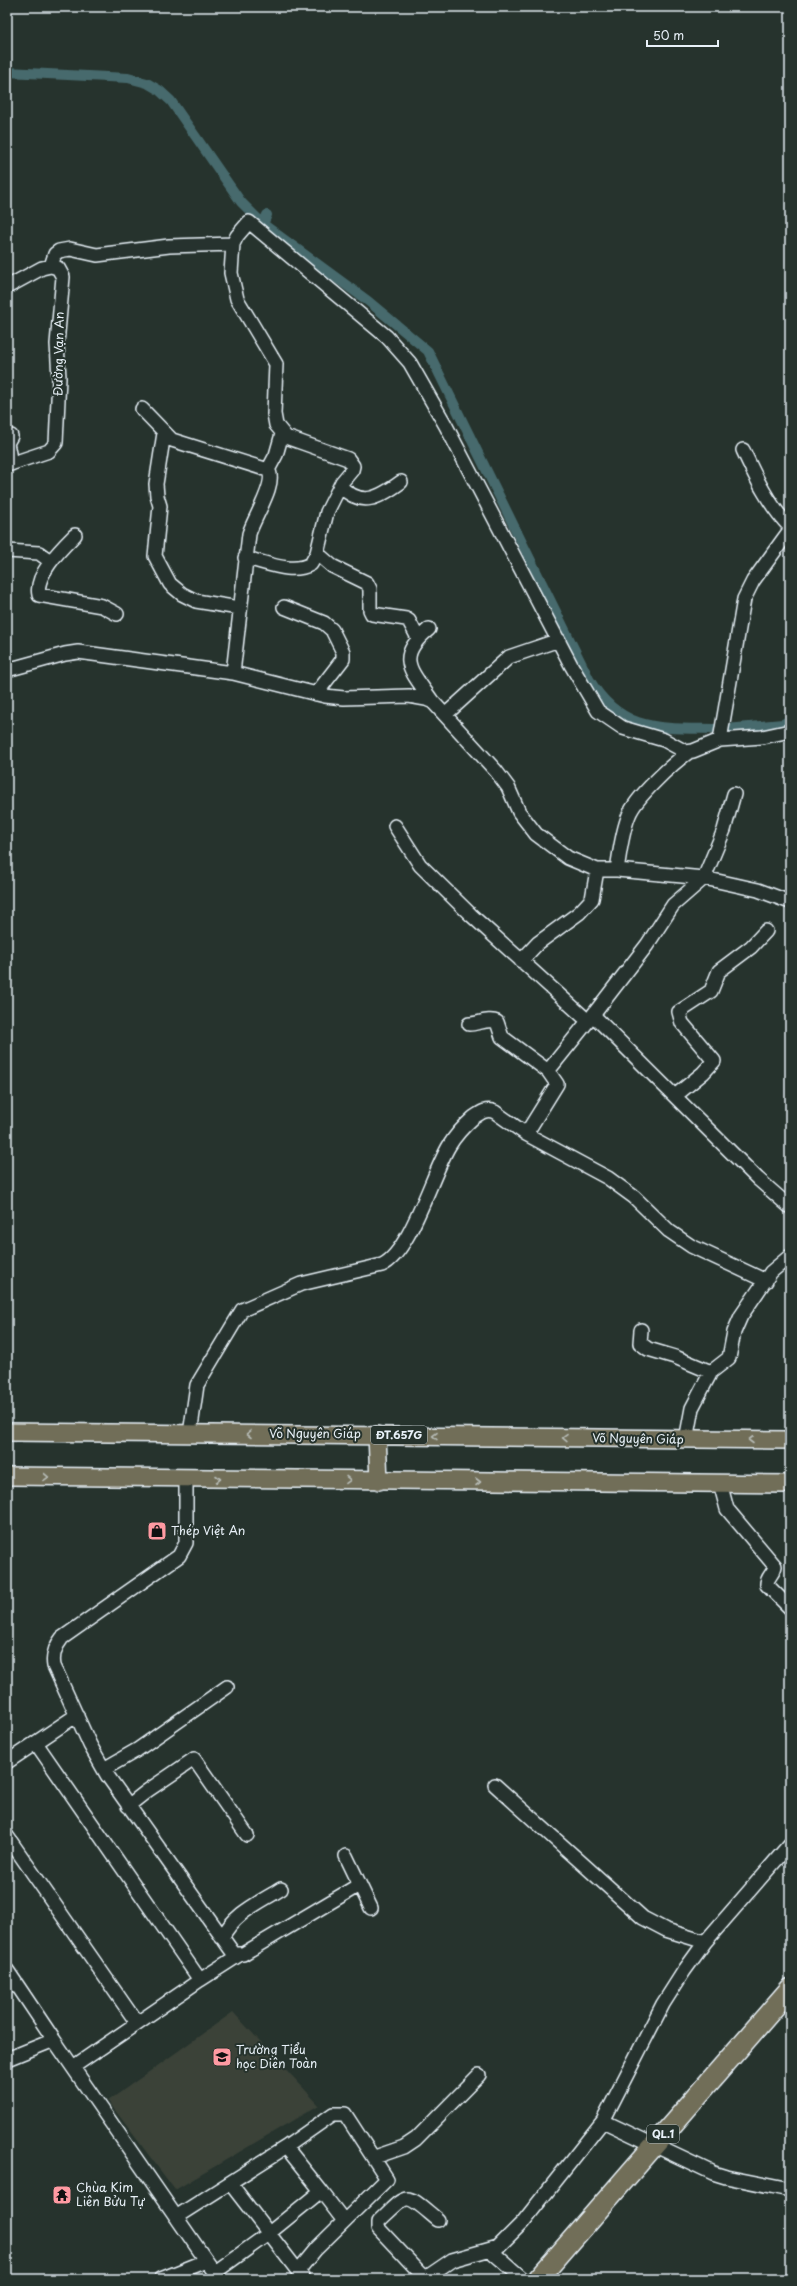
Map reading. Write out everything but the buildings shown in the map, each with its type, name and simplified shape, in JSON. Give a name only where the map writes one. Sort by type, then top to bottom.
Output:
[{"type":"highway","name":"QL.1","points":[[538,2279],[790,1989]]},
{"type":"main road","name":"Võ Nguyên Giáp","points":[[7,1432],[790,1440]]},
{"type":"main road","points":[[377,1435],[379,1481]]},
{"type":"main road","points":[[7,1476],[790,1484]]},
{"type":"street","points":[[245,558],[274,565],[301,568],[311,564],[317,553],[327,512],[340,486],[352,470],[351,461],[297,442],[282,434],[274,418],[276,364],[247,318],[235,292],[231,264],[234,244],[237,236],[249,222],[387,338],[405,356],[449,433],[590,699],[602,714],[623,728],[664,740],[689,752]]},
{"type":"street","points":[[7,288],[42,268],[52,266],[55,254],[64,249],[97,255],[169,246],[234,244]]},
{"type":"street","name":"Đường Vạn An","points":[[9,465],[49,451],[56,443],[59,378],[57,344],[63,280],[60,270],[52,266]]},
{"type":"street","points":[[142,410],[172,440],[268,470]]},
{"type":"street","points":[[164,432],[156,484],[160,506],[155,556],[170,584],[182,594],[196,600],[239,608]]},
{"type":"street","points":[[233,673],[245,558],[253,521],[271,482],[268,470],[276,455],[282,434]]},
{"type":"street","points":[[9,465],[7,443],[11,436]]},
{"type":"street","points":[[743,450],[763,492],[778,514],[790,527]]},
{"type":"street","points":[[340,486],[355,498],[366,499],[386,493],[401,482]]},
{"type":"street","points":[[720,740],[744,599],[753,581],[790,530]]},
{"type":"street","points":[[74,535],[50,561],[40,585],[40,595],[102,606],[117,614]]},
{"type":"street","points":[[7,551],[39,553],[50,561]]},
{"type":"street","points":[[317,553],[332,566],[367,583],[370,589],[370,610],[372,614],[406,619],[409,621],[418,638]]},
{"type":"street","points":[[284,607],[324,623],[332,630],[343,652],[343,659],[316,694]]},
{"type":"street","points":[[429,629],[418,638],[411,647],[408,662],[432,701],[496,771],[508,787],[519,812],[536,834],[568,858],[598,870],[617,870],[704,878],[758,890],[790,902]]},
{"type":"street","points":[[445,715],[510,657],[559,640]]},
{"type":"street","points":[[7,670],[64,654],[78,652],[233,673],[316,694],[344,698],[410,696],[432,701]]},
{"type":"street","points":[[617,870],[622,837],[631,811],[667,770],[689,752],[720,740],[762,737],[790,731]]},
{"type":"street","points":[[548,1071],[647,945],[673,905],[704,878],[724,830],[734,794]]},
{"type":"street","points":[[395,826],[420,865],[521,961],[590,1018],[675,1096],[758,1179],[790,1207]]},
{"type":"street","points":[[521,961],[538,943],[579,913],[592,899],[598,870]]},
{"type":"street","points":[[675,1096],[703,1073],[714,1061],[682,1023],[679,1012],[711,991],[719,971],[751,947],[766,931]]},
{"type":"street","points":[[469,1024],[490,1020],[497,1022],[502,1036],[548,1071],[557,1084],[526,1134]]},
{"type":"street","points":[[190,1434],[197,1385],[242,1310],[300,1284],[382,1265],[391,1260],[404,1241],[448,1147],[463,1128],[484,1111],[489,1110],[495,1112],[526,1134],[608,1178],[634,1197],[669,1231],[691,1246],[766,1281]]},
{"type":"street","points":[[686,1440],[692,1408],[711,1372],[729,1358],[737,1324],[771,1272],[790,1256]]},
{"type":"street","points":[[641,1330],[640,1343],[648,1349],[675,1357],[711,1372]]},
{"type":"street","points":[[186,1479],[186,1544],[182,1553],[150,1578],[77,1627],[57,1645],[53,1656],[54,1666],[90,1745],[104,1769],[128,1806],[231,1951],[239,1955]]},
{"type":"street","points":[[720,1483],[727,1509],[775,1566],[768,1579],[767,1585],[790,1608]]},
{"type":"street","points":[[104,1769],[160,1734],[227,1687]]},
{"type":"street","points":[[7,1762],[77,1715]]},
{"type":"street","points":[[36,1743],[200,1980]]},
{"type":"street","points":[[128,1806],[194,1759],[246,1835]]},
{"type":"street","points":[[495,1785],[643,1918],[666,1930],[705,1942]]},
{"type":"street","points":[[7,1836],[137,2023]]},
{"type":"street","points":[[438,2220],[415,2200],[408,2198],[400,2200],[378,2222],[378,2228],[425,2279],[452,2260],[498,2247],[516,2230],[603,2121],[663,2004],[705,1942],[790,1844]]},
{"type":"street","points":[[346,1856],[371,1908]]},
{"type":"street","points":[[73,2067],[239,1955],[359,1885]]},
{"type":"street","points":[[222,1938],[227,1927],[236,1917],[281,1889]]},
{"type":"street","points":[[7,1970],[217,2276],[321,2192]]},
{"type":"street","points":[[7,2059],[54,2040]]},
{"type":"street","points":[[375,2158],[404,2147],[416,2139],[479,2075]]},
{"type":"street","points":[[176,2217],[286,2147],[333,2114],[341,2113],[347,2116],[387,2179],[307,2258],[301,2275]]},
{"type":"street","points":[[603,2121],[653,2146],[726,2177],[790,2190]]},
{"type":"street","points":[[286,2147],[344,2221]]},
{"type":"street","points":[[230,2183],[301,2275]]},
{"type":"street","points":[[490,2250],[523,2279]]},
{"type":"street","points":[[161,2279],[206,2261]]},
{"type":"shaded area","name":"Trường Tiểu học Diên Toàn","points":[[233,2012],[319,2105],[175,2190],[108,2101]]},
{"type":"waterway","points":[[7,72],[128,78],[147,83],[159,90],[171,101],[241,202],[263,224],[267,215]]},
{"type":"waterway","points":[[263,224],[368,301],[428,351],[589,679],[601,697],[629,718],[644,724],[660,727],[717,729]]},
{"type":"waterway","points":[[726,729],[783,724],[790,720]]},
{"type":"place","name":"Thép Việt An","points":[[157,1531]]},
{"type":"place","name":"Trường Tiểu học Diên Toàn","points":[[222,2057]]},
{"type":"place","name":"Chùa Kim Liên Bửu Tự","points":[[62,2195]]}]
